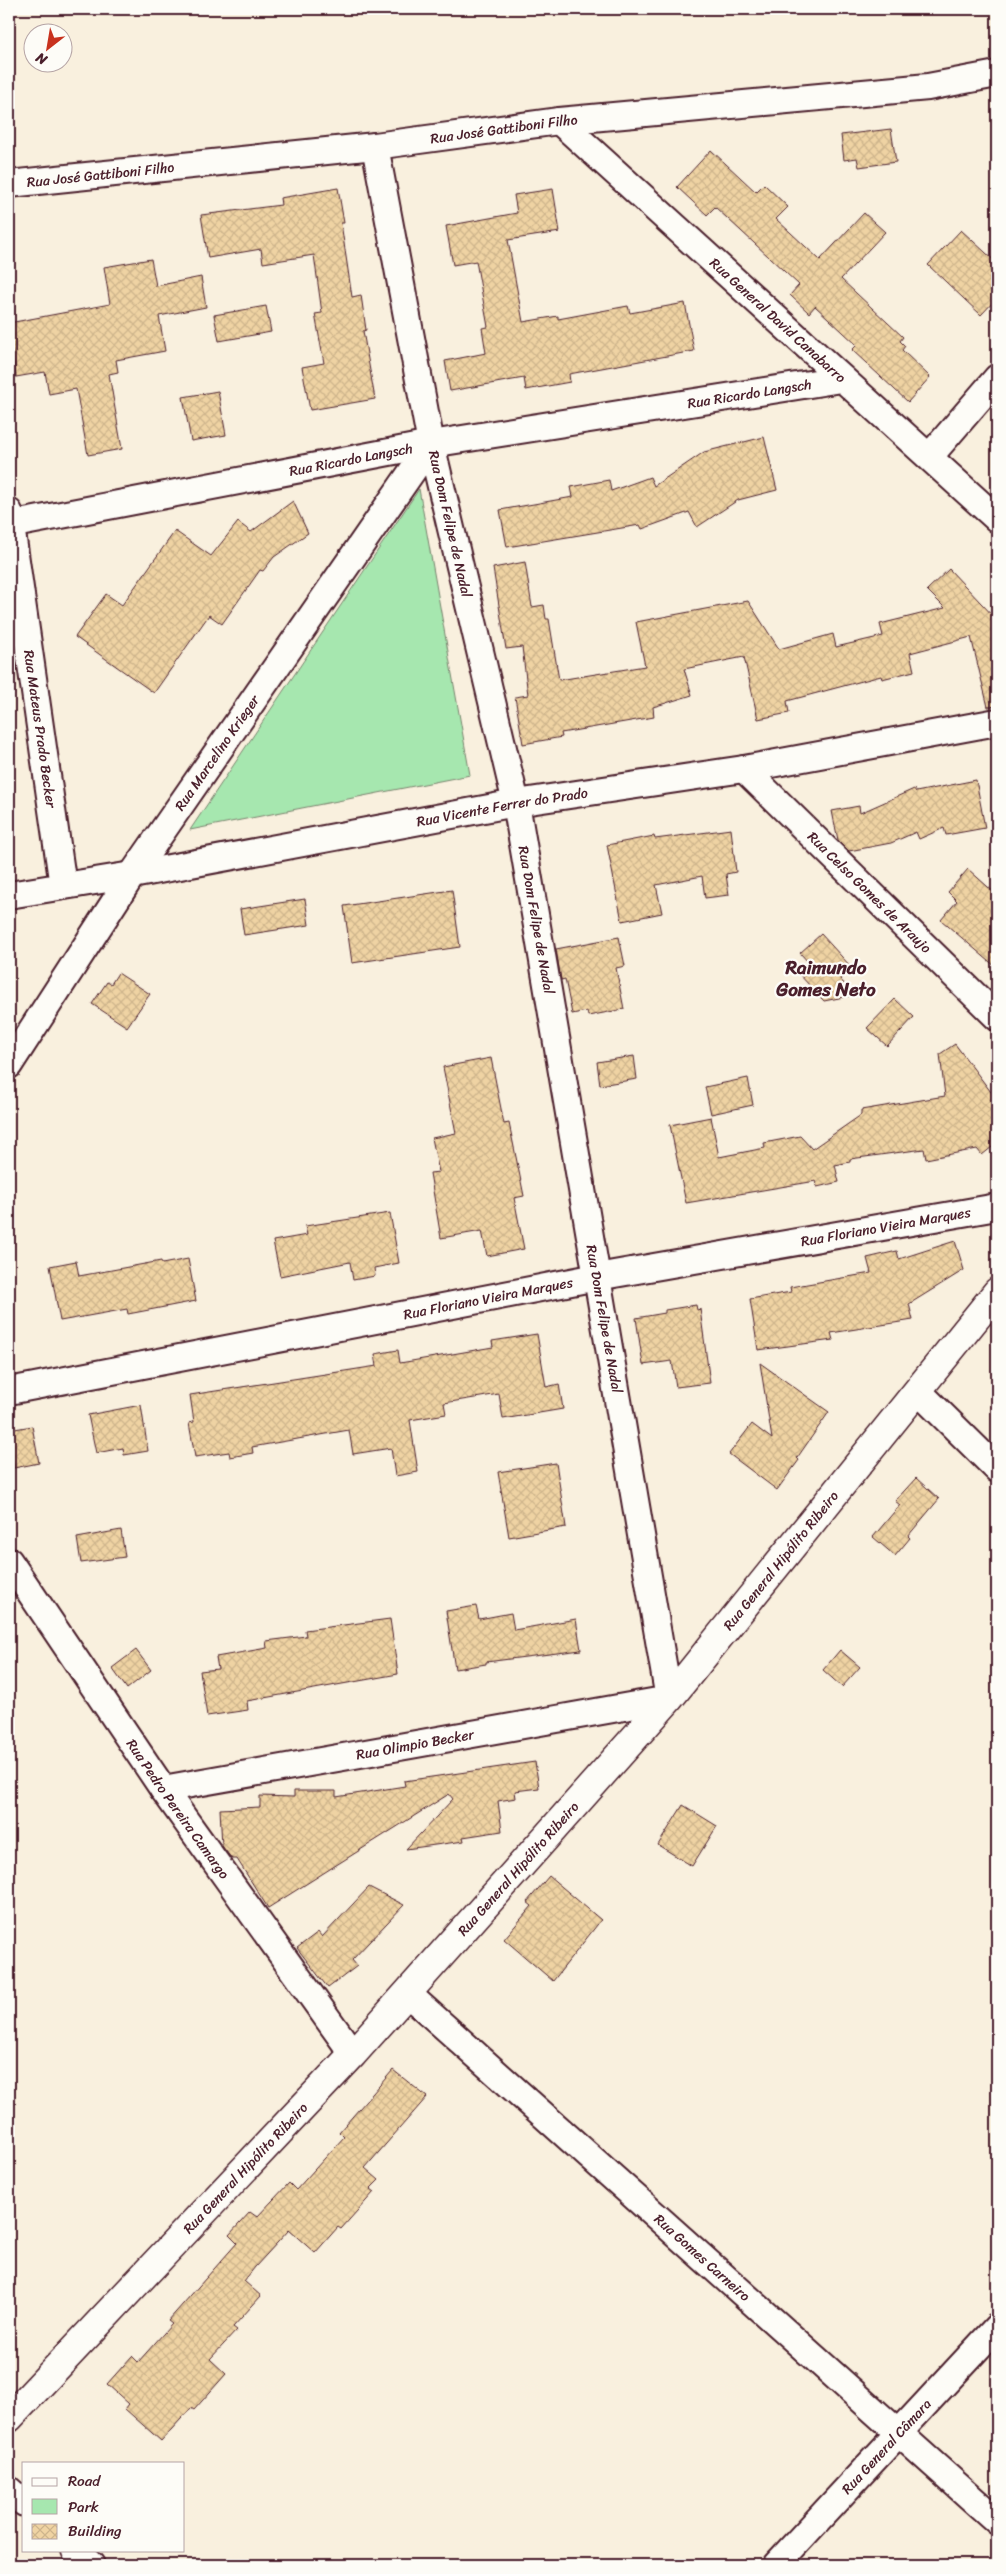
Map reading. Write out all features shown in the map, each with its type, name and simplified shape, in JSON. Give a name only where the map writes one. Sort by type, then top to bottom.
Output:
[{"type":"street","name":"Rua José Gattiboni Filho","points":[[9,184],[376,146],[559,122],[928,87],[997,74]]},
{"type":"street","name":"Rua General David Canabarro","points":[[559,122],[841,379],[930,456],[997,519]]},
{"type":"street","name":"Rua Dom Felipe de Nadal","points":[[376,146],[431,444],[516,803],[669,1699]]},
{"type":"street","points":[[930,456],[997,378]]},
{"type":"street","name":"Rua Ricardo Langsch","points":[[9,520],[431,444],[841,379]]},
{"type":"street","name":"Rua Marcelino Krieger","points":[[9,1065],[132,875],[431,444]]},
{"type":"street","name":"Rua Mateus Prado Becker","points":[[9,520],[63,886]]},
{"type":"street","name":"Rua Vicente Ferrer do Prado","points":[[9,895],[132,875],[516,803],[744,769],[997,722]]},
{"type":"street","name":"Rua Celso Gomes de Araujo","points":[[744,769],[997,1017]]},
{"type":"street","name":"Rua Floriano Vieira Marques","points":[[9,1392],[597,1277],[997,1207]]},
{"type":"street","name":"Rua General Hipólito Ribeiro","points":[[9,2418],[353,2054],[669,1699],[919,1392],[997,1292]]},
{"type":"street","points":[[919,1392],[997,1469]]},
{"type":"street","name":"Rua Pedro Pereira Camargo","points":[[9,1561],[163,1788],[353,2054]]},
{"type":"street","name":"Rua Olimpio Becker","points":[[163,1788],[669,1699]]},
{"type":"street","name":"Rua Gomes Carneiro","points":[[408,1994],[997,2521]]},
{"type":"street","name":"Rua General Câmara","points":[[776,2565],[997,2327]]},
{"type":"street","points":[[9,2490],[22,2501]]},
{"type":"street","points":[[77,2552],[91,2565]]},
{"type":"green space","points":[[419,489],[470,775],[190,830]]},
{"type":"building","points":[[891,129],[896,162],[859,167],[857,158],[844,160],[841,135]]},
{"type":"building","points":[[711,150],[756,192],[764,184],[788,207],[776,219],[820,260],[864,213],[885,232],[841,279],[903,337],[900,341],[905,346],[902,350],[930,377],[908,402],[852,350],[857,345],[815,306],[809,313],[790,295],[799,285],[754,243],[715,207],[707,215],[677,187]]},
{"type":"building","points":[[338,188],[352,297],[361,295],[366,330],[363,331],[375,399],[310,410],[302,367],[324,363],[315,314],[322,313],[314,255],[263,263],[261,249],[208,258],[201,215],[281,205],[280,198]]},
{"type":"building","points":[[553,189],[560,232],[508,240],[523,322],[558,316],[558,319],[628,306],[630,313],[685,303],[694,351],[569,374],[570,382],[526,390],[524,378],[450,391],[445,361],[486,353],[482,328],[488,327],[476,261],[453,265],[446,226],[517,213],[514,195]]},
{"type":"building","points":[[961,230],[997,263],[997,298],[981,315],[928,265]]},
{"type":"building","points":[[151,259],[156,286],[201,277],[206,307],[159,316],[165,351],[116,360],[118,372],[109,374],[122,449],[88,455],[76,389],[49,394],[45,372],[16,377],[9,323],[110,304],[104,267]]},
{"type":"building","points":[[266,306],[271,332],[219,341],[214,315]]},
{"type":"building","points":[[218,391],[226,435],[191,441],[183,397]]},
{"type":"building","points":[[764,437],[777,490],[738,500],[697,527],[689,512],[642,529],[640,525],[507,547],[500,510],[573,497],[571,487],[609,480],[611,491],[650,477],[654,486],[704,452]]},
{"type":"building","points":[[293,501],[308,533],[274,557],[263,571],[260,570],[222,624],[209,615],[154,693],[75,637],[106,594],[122,605],[175,531],[211,556],[238,522],[251,532]]},
{"type":"building","points":[[525,562],[532,607],[544,605],[546,619],[549,619],[559,680],[645,666],[636,622],[748,601],[779,649],[833,634],[836,647],[883,636],[880,624],[945,608],[927,590],[949,569],[997,620],[997,706],[988,707],[971,637],[910,653],[914,671],[882,679],[881,676],[787,701],[789,713],[758,719],[744,657],[684,669],[692,695],[653,707],[654,717],[561,733],[562,737],[523,744],[515,697],[528,695],[522,647],[506,649],[493,568]]},
{"type":"building","points":[[976,780],[985,828],[946,835],[944,828],[919,839],[916,832],[891,843],[849,851],[838,840],[832,811],[859,806],[860,813],[914,789],[916,792]]},
{"type":"building","points":[[731,829],[736,872],[726,874],[729,895],[705,898],[702,876],[656,885],[662,913],[622,921],[607,845],[654,836],[655,839]]},
{"type":"building","points":[[968,869],[997,895],[997,968],[941,920],[957,901],[948,892]]},
{"type":"building","points":[[452,890],[460,947],[352,963],[344,906]]},
{"type":"building","points":[[305,899],[309,925],[244,935],[240,909]]},
{"type":"building","points":[[821,934],[852,968],[840,979],[854,995],[824,1001],[798,973],[809,963],[800,953]]},
{"type":"building","points":[[619,937],[625,966],[616,968],[624,1009],[588,1016],[587,1011],[572,1014],[565,979],[561,980],[556,949]]},
{"type":"building","points":[[118,973],[150,994],[127,1027],[92,1004],[107,982],[111,984]]},
{"type":"building","points":[[895,999],[914,1017],[887,1046],[867,1028]]},
{"type":"building","points":[[955,1044],[997,1100],[997,1143],[982,1155],[977,1149],[926,1159],[924,1149],[850,1159],[850,1162],[835,1165],[839,1182],[817,1187],[816,1181],[686,1203],[670,1125],[711,1117],[719,1157],[765,1148],[764,1143],[800,1136],[812,1149],[861,1115],[861,1110],[945,1096],[940,1054]]},
{"type":"building","points":[[634,1056],[637,1079],[600,1085],[597,1062]]},
{"type":"building","points":[[491,1058],[504,1124],[509,1123],[524,1196],[514,1198],[524,1249],[487,1256],[482,1231],[441,1238],[430,1173],[439,1172],[432,1138],[456,1133],[443,1067]]},
{"type":"building","points":[[748,1078],[753,1105],[711,1114],[705,1087]]},
{"type":"building","points":[[390,1213],[399,1263],[374,1268],[375,1276],[353,1280],[350,1262],[280,1276],[273,1241],[307,1235],[305,1226]]},
{"type":"building","points":[[955,1241],[964,1270],[909,1304],[913,1320],[831,1333],[833,1340],[758,1350],[750,1299],[791,1292],[790,1287],[871,1273],[867,1258],[897,1251],[899,1259]]},
{"type":"building","points":[[188,1259],[196,1301],[128,1314],[127,1309],[60,1321],[50,1266],[76,1261],[79,1276],[161,1261],[162,1264]]},
{"type":"building","points":[[696,1305],[697,1310],[700,1309],[710,1383],[676,1387],[672,1361],[643,1365],[636,1318],[665,1313],[665,1310]]},
{"type":"building","points":[[537,1334],[546,1387],[559,1384],[563,1409],[503,1419],[499,1394],[444,1403],[446,1414],[410,1420],[418,1472],[395,1476],[391,1448],[353,1454],[349,1430],[252,1447],[253,1453],[230,1457],[229,1452],[195,1457],[189,1423],[194,1422],[190,1395],[377,1366],[375,1354],[398,1350],[400,1363],[493,1347],[492,1341]]},
{"type":"building","points":[[760,1363],[829,1412],[797,1458],[799,1460],[777,1490],[729,1454],[752,1424],[772,1439]]},
{"type":"building","points":[[141,1405],[148,1451],[124,1455],[123,1448],[96,1453],[88,1415]]},
{"type":"building","points":[[32,1426],[39,1463],[14,1468],[9,1430]]},
{"type":"building","points":[[556,1463],[566,1527],[509,1537],[498,1472]]},
{"type":"building","points":[[916,1478],[939,1499],[908,1536],[910,1538],[895,1556],[873,1537],[900,1505],[895,1501]]},
{"type":"building","points":[[121,1530],[125,1557],[81,1563],[77,1538]]},
{"type":"building","points":[[476,1606],[479,1619],[511,1613],[514,1630],[576,1619],[581,1650],[486,1662],[486,1664],[455,1669],[446,1611]]},
{"type":"building","points":[[390,1619],[398,1674],[247,1701],[248,1710],[207,1716],[200,1671],[218,1669],[216,1657],[267,1648],[266,1641],[306,1636],[305,1630]]},
{"type":"building","points":[[136,1650],[151,1670],[127,1689],[112,1668]]},
{"type":"building","points":[[840,1650],[860,1667],[842,1687],[823,1670]]},
{"type":"building","points":[[535,1762],[539,1788],[515,1791],[516,1798],[498,1801],[502,1831],[463,1837],[464,1841],[406,1849],[453,1799],[449,1794],[268,1908],[237,1859],[232,1859],[222,1846],[220,1809],[260,1807],[260,1796],[294,1797],[294,1791],[336,1791],[336,1797],[405,1786],[404,1781]]},
{"type":"building","points":[[683,1805],[717,1826],[692,1866],[658,1845]]},
{"type":"building","points":[[549,1876],[601,1920],[553,1981],[504,1939],[532,1906],[527,1902]]},
{"type":"building","points":[[369,1887],[404,1905],[352,1960],[357,1966],[328,1988],[297,1948],[318,1932],[322,1937]]},
{"type":"building","points":[[393,2070],[427,2097],[365,2168],[379,2180],[370,2189],[374,2192],[341,2229],[338,2227],[315,2253],[289,2230],[255,2267],[244,2281],[261,2296],[233,2327],[237,2330],[210,2359],[226,2374],[194,2410],[191,2408],[161,2441],[125,2409],[129,2404],[107,2384],[132,2356],[138,2362],[172,2324],[168,2321],[237,2243],[229,2235],[250,2212],[257,2217],[289,2183],[296,2190],[344,2137],[339,2132]]},
{"type":"district","name":"Raimundo Gomes Neto","points":[[826,978]]}]
